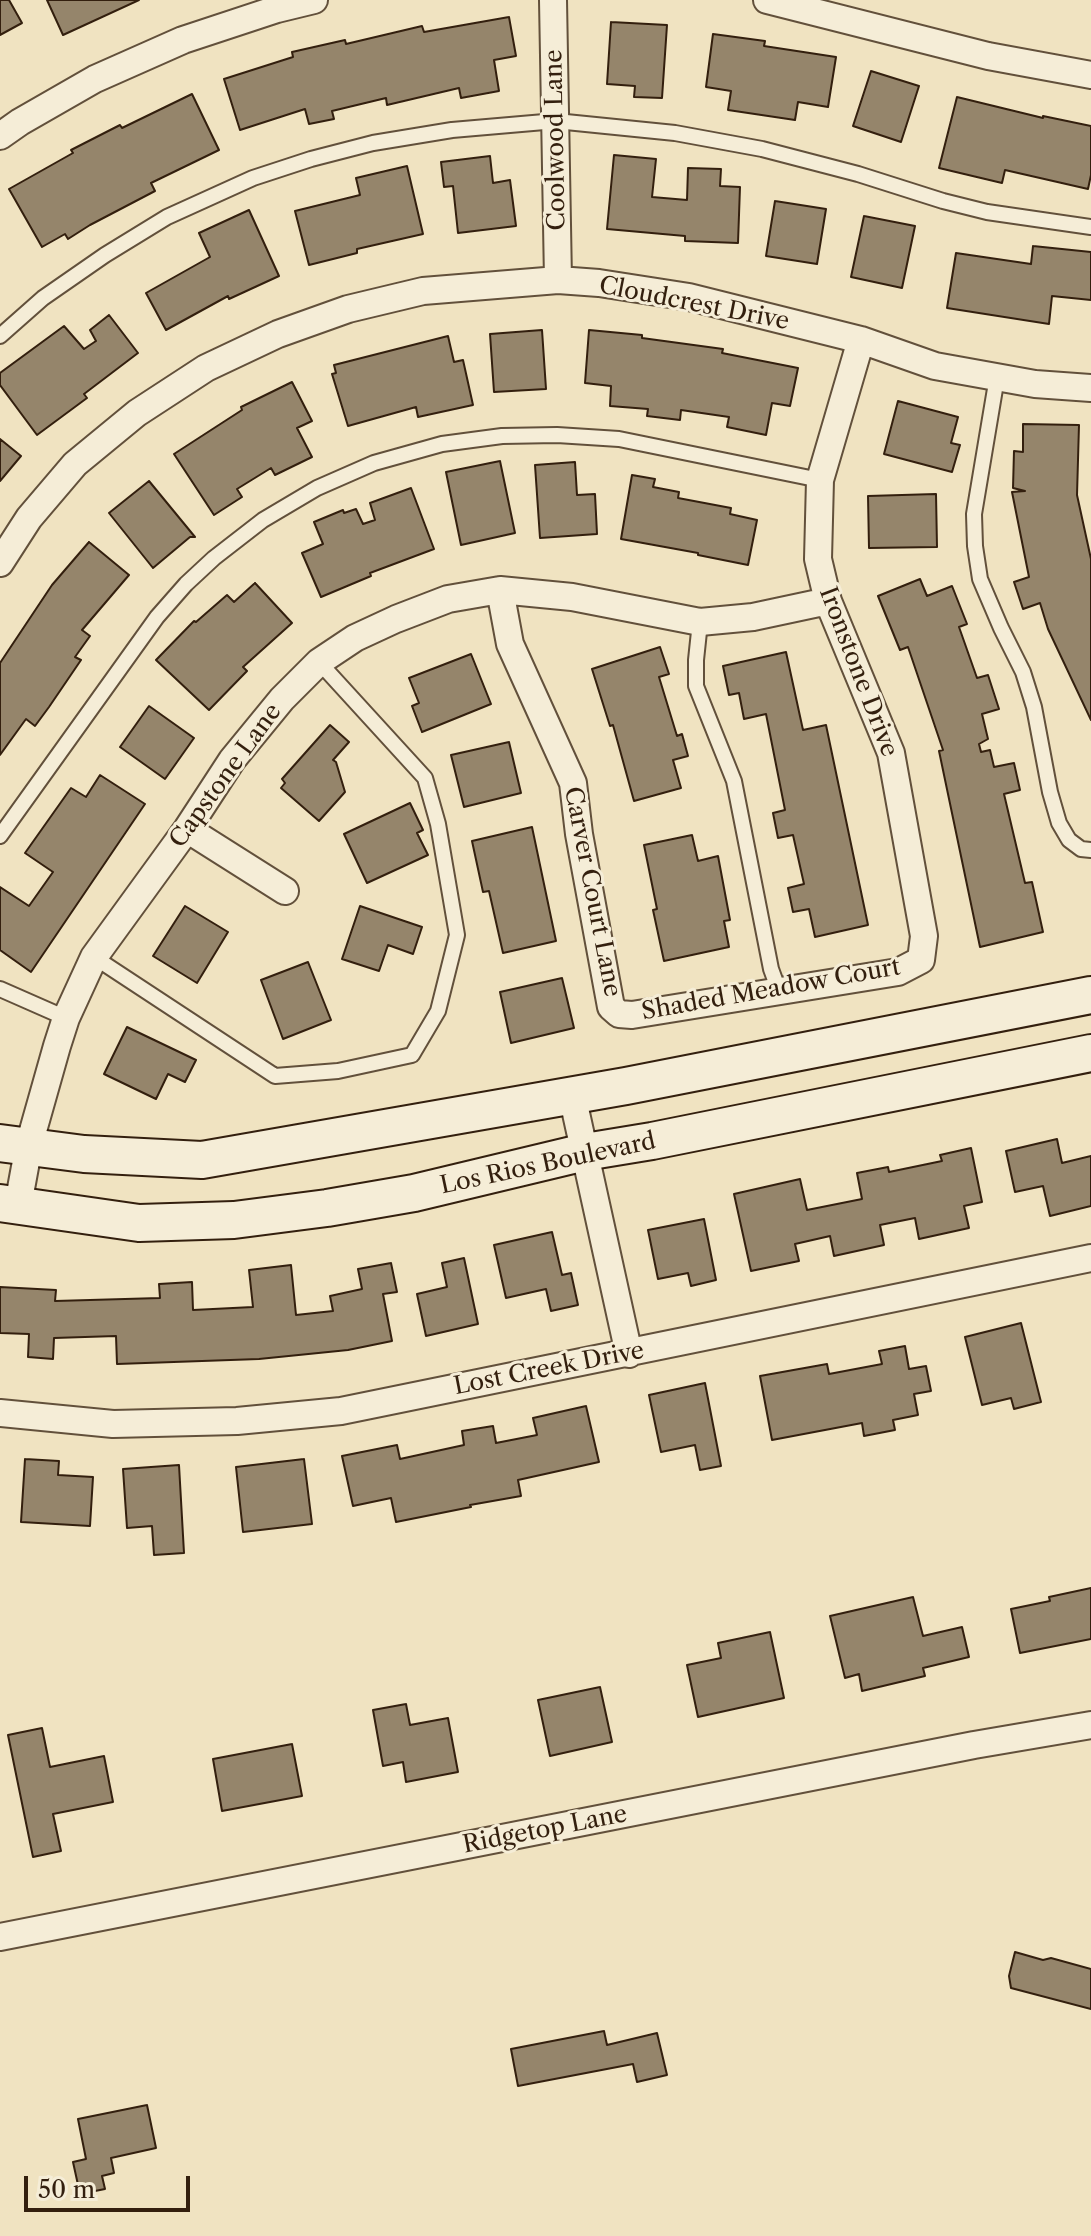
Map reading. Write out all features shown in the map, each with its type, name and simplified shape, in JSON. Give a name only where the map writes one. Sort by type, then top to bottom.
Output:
[{"type":"main road","points":[[15,1144],[84,1154],[202,1160],[572,1095],[1091,995]]},
{"type":"main road","name":"Los Rios Boulevard","points":[[9,1204],[139,1223],[234,1220],[327,1208],[414,1193],[585,1152],[1091,1053]]},
{"type":"street","points":[[0,136],[95,79],[183,40],[314,0]]},
{"type":"street","name":"Coolwood Lane","points":[[553,0],[558,280]]},
{"type":"street","points":[[767,0],[988,56],[1091,75]]},
{"type":"street","name":"Cloudcrest Drive","points":[[0,563],[29,518],[75,464],[137,413],[206,368],[278,334],[348,309],[423,291],[558,280],[599,283],[689,297],[861,340],[935,366],[1035,384],[1091,388]]},
{"type":"street","name":"Ironstone Drive","points":[[861,340],[820,480],[818,559],[828,601],[891,753],[924,936],[921,960]]},
{"type":"street","name":"Capstone Lane","points":[[9,1204],[15,1144],[94,957],[187,829],[232,760],[282,699],[319,662],[355,638],[396,619],[448,599],[500,590],[572,597],[700,622],[753,617],[828,601]]},
{"type":"street","name":"Carver Court Lane","points":[[500,590],[510,644],[573,783],[579,834],[611,1007],[619,1014]]},
{"type":"street","points":[[187,829],[285,891]]},
{"type":"street","name":"Shaded Meadow Court","points":[[619,1014],[632,1015],[898,972],[921,960]]},
{"type":"street","points":[[572,1095],[629,1354]]},
{"type":"street","name":"Lost Creek Drive","points":[[0,1413],[113,1424],[237,1421],[341,1411],[1091,1258]]},
{"type":"street","name":"Ridgetop Lane","points":[[0,1937],[974,1745],[1091,1725]]},
{"type":"lane","points":[[0,336],[43,298],[167,217],[253,178],[311,159],[373,143],[452,130],[556,121],[675,133],[762,149],[987,212],[1091,227]]},
{"type":"lane","points":[[997,377],[974,514],[980,579],[1023,672],[1034,707],[1059,823],[1069,840],[1081,849],[1091,850]]},
{"type":"lane","points":[[0,836],[157,617],[186,584],[263,520],[317,488],[360,469],[442,444],[502,436],[557,435],[619,439],[820,480]]},
{"type":"lane","points":[[700,622],[696,686],[734,781],[771,969],[779,991]]},
{"type":"lane","points":[[94,957],[275,1076],[338,1071],[412,1055],[438,1011],[457,935],[438,824],[425,778],[319,662]]},
{"type":"lane","points":[[0,989],[66,1018]]},
{"type":"building","points":[[0,0],[9,0],[22,23],[0,35]]},
{"type":"building","points":[[47,0],[139,0],[63,35]]},
{"type":"building","points":[[509,17],[516,56],[494,60],[499,91],[461,98],[459,88],[387,105],[386,98],[332,111],[334,119],[309,124],[305,109],[240,130],[224,79],[293,57],[292,52],[345,40],[346,44],[422,26],[424,32]]},
{"type":"building","points":[[611,22],[667,25],[662,98],[634,97],[635,86],[607,84]]},
{"type":"building","points":[[713,34],[765,41],[764,46],[836,57],[828,107],[798,102],[795,120],[728,110],[731,91],[706,87]]},
{"type":"building","points":[[871,71],[919,86],[901,142],[853,126]]},
{"type":"building","points":[[192,94],[219,150],[151,183],[155,191],[68,239],[65,234],[42,247],[9,189],[73,153],[71,150]]},
{"type":"building","points":[[957,97],[1091,126],[1088,189],[1005,170],[1002,183],[939,168]]},
{"type":"building","points":[[614,155],[656,159],[652,197],[687,200],[688,168],[721,169],[720,186],[740,187],[738,243],[685,241],[685,236],[607,229]]},
{"type":"building","points":[[490,156],[493,183],[510,180],[516,226],[458,233],[453,186],[444,187],[441,162]]},
{"type":"building","points":[[407,166],[423,234],[357,249],[357,253],[309,265],[295,211],[360,195],[356,178]]},
{"type":"building","points":[[775,201],[826,209],[817,264],[766,256]]},
{"type":"building","points":[[249,210],[279,276],[229,299],[228,296],[166,330],[146,293],[210,257],[199,233]]},
{"type":"building","points":[[864,216],[915,226],[902,288],[851,277]]},
{"type":"building","points":[[1033,246],[1091,252],[1091,300],[1052,296],[1049,324],[947,308],[956,253],[1031,264]]},
{"type":"building","points":[[109,315],[138,353],[84,394],[87,398],[37,435],[0,385],[0,373],[64,326],[84,349],[96,341],[90,330]]},
{"type":"building","points":[[542,330],[546,389],[494,392],[490,334]]},
{"type":"building","points":[[589,330],[642,335],[642,338],[723,349],[722,353],[798,368],[790,406],[772,403],[766,435],[727,427],[729,417],[681,410],[680,420],[647,416],[648,409],[610,406],[611,386],[585,383]]},
{"type":"building","points":[[448,336],[454,362],[463,360],[473,405],[418,417],[416,407],[348,426],[332,374],[336,373],[334,365]]},
{"type":"building","points":[[292,382],[312,421],[297,428],[312,457],[275,475],[271,468],[237,489],[242,497],[214,515],[174,454],[242,410],[241,407]]},
{"type":"building","points":[[898,401],[958,417],[951,443],[960,445],[952,472],[884,454]]},
{"type":"building","points":[[1023,424],[1079,425],[1077,495],[1091,559],[1091,720],[1048,629],[1040,603],[1023,609],[1014,582],[1029,577],[1012,492],[1025,491],[1013,488],[1014,451],[1023,452]]},
{"type":"building","points":[[0,439],[21,456],[0,481]]},
{"type":"building","points":[[500,461],[515,533],[461,545],[446,472]]},
{"type":"building","points":[[575,462],[577,495],[595,494],[597,534],[540,538],[535,465]]},
{"type":"building","points":[[632,475],[655,479],[653,487],[679,492],[678,498],[731,508],[730,514],[757,520],[748,565],[621,539]]},
{"type":"building","points":[[149,481],[195,537],[190,537],[153,568],[109,513]]},
{"type":"building","points":[[411,488],[434,549],[370,573],[371,576],[321,597],[302,553],[323,544],[314,522],[343,510],[344,513],[356,509],[363,524],[375,520],[370,503]]},
{"type":"building","points":[[936,494],[937,547],[869,548],[868,496]]},
{"type":"building","points":[[89,542],[129,575],[82,630],[90,636],[75,657],[81,660],[49,707],[35,726],[26,719],[0,755],[0,663],[52,585]]},
{"type":"building","points":[[920,579],[927,596],[952,586],[967,624],[959,627],[977,678],[988,675],[999,709],[982,714],[988,739],[979,744],[981,752],[990,750],[994,767],[1014,763],[1020,790],[1004,794],[1025,883],[1032,882],[1043,932],[980,947],[939,751],[943,750],[908,647],[900,650],[878,596]]},
{"type":"building","points":[[255,583],[292,623],[243,667],[247,671],[209,710],[156,660],[194,621],[227,595],[234,602]]},
{"type":"building","points":[[660,647],[669,674],[659,677],[677,736],[682,734],[688,756],[673,760],[681,788],[634,801],[613,725],[610,726],[592,669]]},
{"type":"building","points":[[786,652],[803,730],[826,725],[868,925],[815,937],[809,909],[793,912],[788,888],[804,884],[793,835],[778,838],[773,813],[785,810],[766,714],[744,719],[739,693],[729,695],[723,666]]},
{"type":"building","points":[[471,654],[491,704],[422,732],[412,706],[419,703],[409,678]]},
{"type":"building","points":[[149,706],[194,738],[165,779],[120,747]]},
{"type":"building","points":[[330,725],[349,742],[333,760],[345,792],[319,821],[281,788],[285,783],[282,779]]},
{"type":"building","points":[[509,742],[521,793],[464,807],[451,755]]},
{"type":"building","points":[[100,775],[145,804],[31,972],[0,950],[0,887],[29,906],[53,872],[25,853],[71,788],[86,797]]},
{"type":"building","points":[[410,803],[423,830],[417,833],[428,855],[367,883],[344,834]]},
{"type":"building","points":[[532,827],[556,941],[503,953],[489,891],[483,892],[472,841]]},
{"type":"building","points":[[692,835],[698,861],[718,856],[730,920],[724,921],[729,947],[664,961],[644,845]]},
{"type":"building","points":[[185,906],[228,932],[197,983],[153,956]]},
{"type":"building","points":[[360,906],[422,927],[413,954],[388,945],[379,971],[342,959]]},
{"type":"building","points":[[308,962],[331,1020],[283,1039],[261,980]]},
{"type":"building","points":[[562,978],[574,1028],[511,1043],[500,992]]},
{"type":"building","points":[[127,1027],[196,1060],[185,1082],[168,1074],[156,1099],[104,1074]]},
{"type":"building","points":[[1057,1139],[1062,1163],[1091,1156],[1091,1206],[1050,1216],[1043,1186],[1015,1192],[1006,1151]]},
{"type":"building","points":[[971,1148],[982,1202],[964,1206],[969,1228],[919,1239],[915,1218],[880,1225],[884,1245],[834,1256],[830,1236],[795,1244],[799,1261],[751,1271],[734,1194],[800,1179],[807,1210],[862,1199],[857,1173],[888,1167],[889,1172],[942,1161],[940,1155]]},
{"type":"building","points":[[704,1219],[716,1280],[691,1286],[688,1273],[658,1279],[648,1230]]},
{"type":"building","points":[[552,1232],[562,1275],[571,1273],[578,1305],[551,1311],[546,1289],[506,1298],[494,1245]]},
{"type":"building","points":[[464,1258],[478,1324],[426,1336],[417,1294],[447,1287],[442,1263]]},
{"type":"building","points":[[391,1263],[397,1292],[383,1294],[392,1341],[348,1350],[259,1359],[117,1364],[116,1336],[54,1338],[53,1359],[28,1357],[29,1334],[0,1333],[0,1287],[56,1290],[55,1301],[160,1298],[159,1284],[192,1282],[193,1310],[253,1307],[249,1270],[291,1265],[296,1315],[333,1311],[330,1296],[362,1289],[358,1269]]},
{"type":"building","points":[[1021,1323],[1041,1402],[1014,1409],[1011,1398],[982,1405],[965,1337]]},
{"type":"building","points":[[905,1346],[909,1369],[926,1366],[931,1391],[914,1394],[918,1415],[893,1420],[895,1430],[864,1436],[862,1423],[772,1440],[760,1376],[827,1364],[829,1374],[882,1364],[879,1351]]},
{"type":"building","points":[[705,1383],[721,1466],[700,1470],[695,1445],[661,1452],[649,1395]]},
{"type":"building","points":[[586,1406],[599,1462],[518,1480],[521,1496],[396,1522],[391,1498],[353,1506],[342,1456],[397,1445],[400,1459],[464,1445],[462,1431],[493,1426],[496,1443],[537,1435],[533,1418]]},
{"type":"building","points":[[25,1459],[59,1461],[58,1475],[93,1477],[90,1526],[21,1522]]},
{"type":"building","points":[[304,1459],[312,1524],[243,1532],[236,1467]]},
{"type":"building","points":[[179,1465],[184,1553],[154,1555],[152,1526],[127,1528],[123,1469]]},
{"type":"building","points":[[1091,1588],[1091,1639],[1020,1653],[1011,1609]]},
{"type":"building","points":[[913,1597],[923,1636],[962,1627],[969,1657],[923,1668],[925,1676],[862,1691],[859,1674],[845,1678],[830,1616]]},
{"type":"building","points":[[770,1632],[784,1698],[698,1717],[687,1665],[721,1658],[718,1643]]},
{"type":"building","points":[[600,1687],[612,1742],[550,1756],[538,1700]]},
{"type":"building","points":[[406,1704],[410,1725],[448,1718],[458,1772],[406,1782],[403,1762],[383,1766],[373,1710]]},
{"type":"building","points":[[42,1728],[50,1767],[104,1756],[113,1802],[53,1814],[61,1851],[33,1857],[8,1735]]},
{"type":"building","points":[[292,1744],[302,1796],[222,1811],[213,1759]]},
{"type":"building","points":[[1015,1952],[1091,1969],[1091,2009],[1011,1988],[1009,1976]]},
{"type":"building","points":[[604,2031],[607,2045],[657,2033],[667,2075],[637,2082],[633,2064],[518,2086],[511,2049]]},
{"type":"building","points":[[147,2105],[156,2148],[111,2158],[114,2173],[102,2176],[105,2189],[80,2194],[73,2162],[86,2159],[78,2119]]}]
